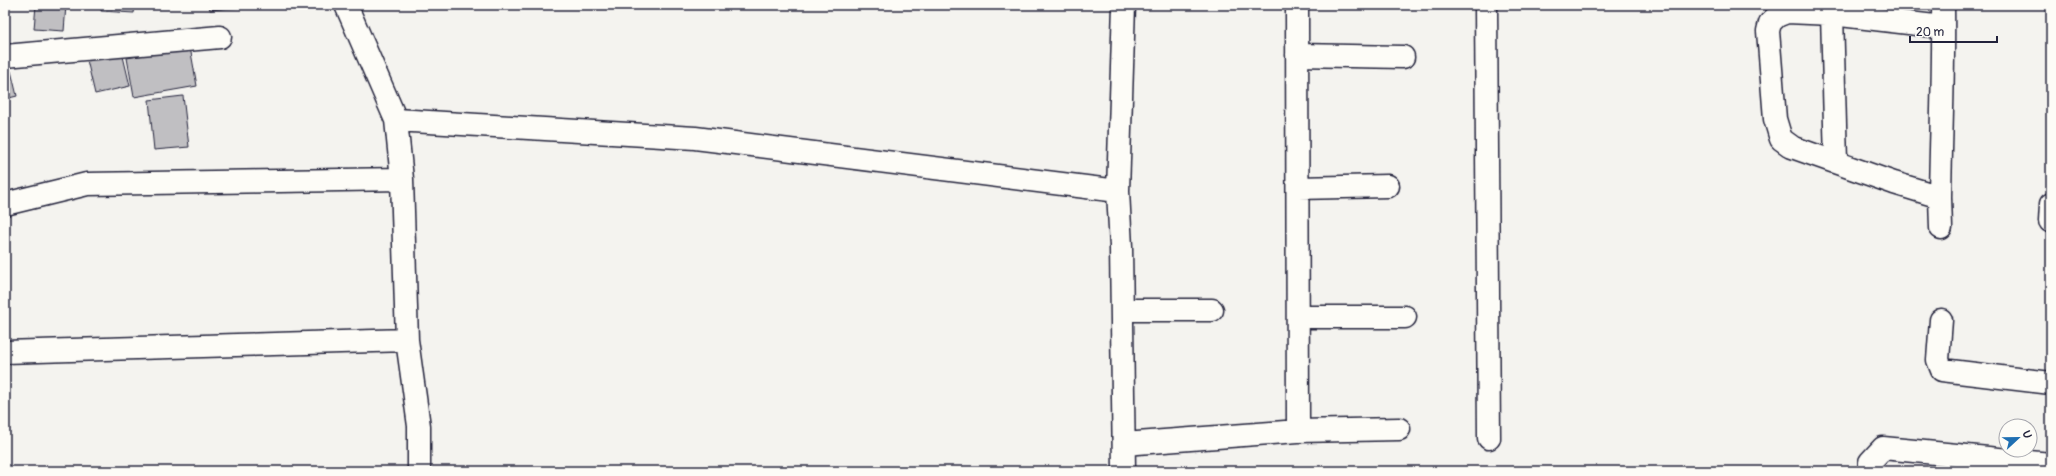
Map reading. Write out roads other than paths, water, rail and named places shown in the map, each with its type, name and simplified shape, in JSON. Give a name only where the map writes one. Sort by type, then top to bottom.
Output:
[{"type":"street","points":[[346,5],[396,120],[402,179],[407,340],[419,426],[419,471]]},
{"type":"street","points":[[1124,5],[1118,191],[1122,310],[1124,471]]},
{"type":"street","points":[[1297,5],[1298,431]]},
{"type":"street","points":[[1486,5],[1489,438]]},
{"type":"street","points":[[1941,228],[1940,197],[1943,5]]},
{"type":"street","points":[[1940,197],[1792,147],[1781,139],[1775,119],[1768,31],[1770,23],[1776,16],[1787,12],[1832,14],[1943,27]]},
{"type":"street","points":[[1832,14],[1836,162]]},
{"type":"street","points":[[5,56],[220,37]]},
{"type":"street","points":[[1297,55],[1403,57]]},
{"type":"street","points":[[396,120],[695,138],[1118,191]]},
{"type":"street","points":[[5,204],[87,184],[402,179]]},
{"type":"street","points":[[1298,188],[1388,186]]},
{"type":"street","points":[[1122,310],[1212,310]]},
{"type":"street","points":[[1298,317],[1405,317]]},
{"type":"street","points":[[1941,320],[1938,360],[1942,370],[2051,383]]},
{"type":"street","points":[[5,352],[407,340]]},
{"type":"street","points":[[1124,444],[1298,431],[1399,429]]},
{"type":"street","points":[[1870,471],[1870,462],[1883,448],[1985,464],[2051,464]]}]
